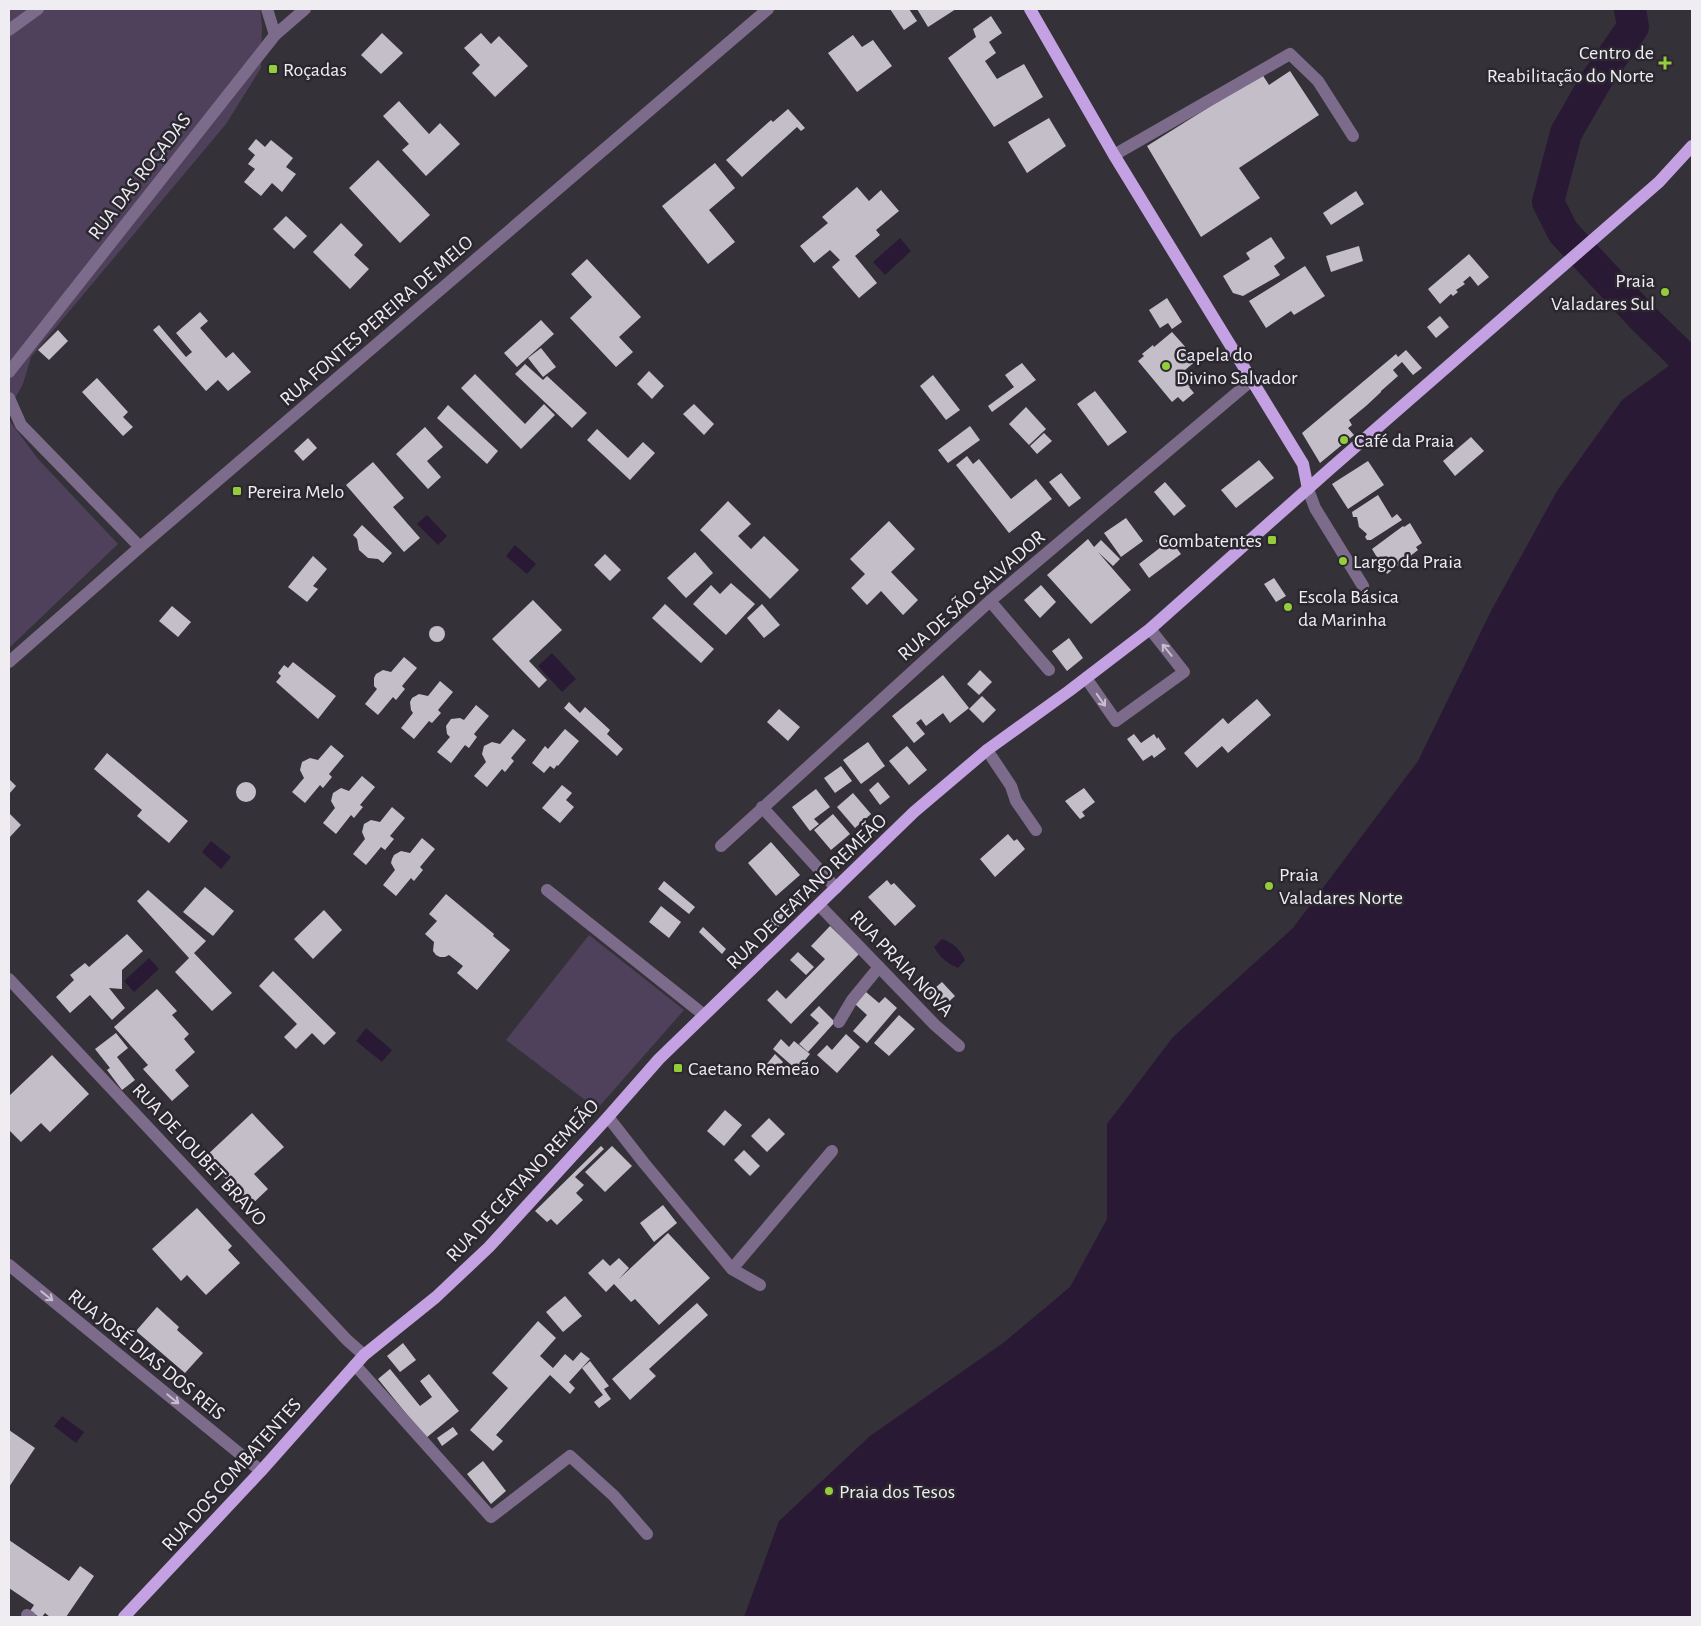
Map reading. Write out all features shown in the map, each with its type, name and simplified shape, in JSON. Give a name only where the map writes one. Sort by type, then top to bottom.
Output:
[{"type":"main road","points":[[1030,9],[1114,155],[1304,464],[1308,489]]},
{"type":"main road","name":"RUA DE CEATANO REMEÃO","points":[[364,1355],[436,1297],[489,1247],[659,1059],[914,812],[987,750],[1150,629],[1659,182],[1692,146]]},
{"type":"main road","name":"RUA DOS COMBATENTES","points":[[124,1617],[261,1471],[364,1355]]},
{"type":"street","points":[[9,30],[38,9]]},
{"type":"street","points":[[267,9],[275,34]]},
{"type":"street","name":"RUA DAS ROÇADAS","points":[[9,372],[275,34],[305,9]]},
{"type":"street","name":"RUA FONTES PEREIRA DE MELO","points":[[9,662],[140,546],[768,9]]},
{"type":"street","points":[[1114,155],[1290,54],[1318,81],[1353,136]]},
{"type":"street","name":"RUA DE SÃO SALVADOR","points":[[721,846],[990,601],[1252,380]]},
{"type":"street","points":[[9,398],[21,425],[140,546]]},
{"type":"street","points":[[1308,489],[1315,508],[1363,586]]},
{"type":"street","points":[[990,601],[1049,670]]},
{"type":"street","points":[[1086,678],[1116,721],[1184,672],[1150,629]]},
{"type":"street","points":[[987,750],[1011,786],[1016,801],[1036,830]]},
{"type":"street","points":[[762,807],[836,888]]},
{"type":"street","points":[[548,890],[704,1015]]},
{"type":"street","name":"RUA PRAIA NOVA","points":[[819,905],[934,1025],[959,1046]]},
{"type":"street","points":[[839,1022],[852,1000],[879,967]]},
{"type":"street","name":"RUA DE LOUBET BRAVO","points":[[9,979],[347,1340],[364,1355]]},
{"type":"street","points":[[608,1117],[732,1269],[760,1285]]},
{"type":"street","points":[[732,1269],[832,1151]]},
{"type":"street","name":"RUA JOSÉ DIAS DOS REIS","points":[[9,1265],[261,1471]]},
{"type":"street","points":[[355,1365],[491,1517],[570,1456],[614,1496],[647,1534]]},
{"type":"shaded area","points":[[9,9],[260,9],[262,25],[261,68],[226,124],[31,357],[23,384],[9,409]]},
{"type":"shaded area","points":[[900,238],[911,251],[885,275],[873,262]]},
{"type":"shaded area","points":[[1692,349],[1692,1617],[744,1617],[779,1521],[870,1436],[1003,1343],[1070,1287],[1107,1219],[1107,1124],[1173,1037],[1293,928],[1418,761],[1491,611],[1557,491],[1622,400]]},
{"type":"shaded area","points":[[9,420],[38,459],[118,544],[9,648]]},
{"type":"shaded area","points":[[427,515],[447,536],[438,545],[417,524]]},
{"type":"shaded area","points":[[515,545],[536,564],[527,574],[506,556]]},
{"type":"shaded area","points":[[552,653],[576,679],[562,692],[538,666]]},
{"type":"shaded area","points":[[211,841],[231,857],[221,869],[202,852]]},
{"type":"shaded area","points":[[589,935],[684,1010],[597,1109],[506,1040]]},
{"type":"shaded area","points":[[942,939],[950,942],[963,956],[965,960],[958,968],[944,960],[934,947]]},
{"type":"shaded area","points":[[149,958],[159,969],[134,992],[124,981]]},
{"type":"shaded area","points":[[366,1028],[392,1050],[382,1062],[356,1041]]},
{"type":"shaded area","points":[[62,1416],[84,1432],[76,1443],[54,1426]]},
{"type":"building","points":[[890,9],[909,9],[917,21],[904,30]]},
{"type":"building","points":[[917,9],[956,9],[928,27]]},
{"type":"building","points":[[991,16],[1002,33],[989,42],[996,53],[985,61],[997,79],[1024,64],[1043,97],[994,127],[948,58],[976,37],[973,29]]},
{"type":"building","points":[[382,33],[403,53],[381,74],[361,55]]},
{"type":"building","points":[[481,33],[491,44],[499,36],[528,66],[495,97],[472,73],[480,65],[464,48]]},
{"type":"building","points":[[853,35],[862,47],[873,40],[892,66],[857,92],[828,53]]},
{"type":"building","points":[[1290,71],[1319,115],[1239,168],[1260,198],[1201,237],[1147,146],[1262,74],[1269,85]]},
{"type":"building","points":[[399,101],[429,134],[440,123],[460,144],[426,176],[402,150],[409,144],[383,116]]},
{"type":"building","points":[[788,109],[805,128],[801,131],[797,127],[742,177],[726,160],[771,120],[773,122]]},
{"type":"building","points":[[1049,118],[1066,146],[1027,173],[1008,142]]},
{"type":"building","points":[[256,139],[265,147],[271,140],[293,158],[286,167],[296,174],[282,192],[272,183],[261,196],[244,182],[255,169],[248,164],[255,155],[248,149]]},
{"type":"building","points":[[378,160],[430,215],[400,243],[349,188]]},
{"type":"building","points":[[715,163],[735,188],[709,210],[735,242],[708,264],[662,206]]},
{"type":"building","points":[[857,187],[869,201],[881,190],[899,211],[876,230],[880,235],[855,256],[877,283],[859,298],[832,267],[840,260],[830,250],[814,263],[800,246],[828,223],[822,217]]},
{"type":"building","points":[[1356,191],[1364,204],[1331,225],[1323,213]]},
{"type":"building","points":[[286,216],[307,236],[294,249],[273,229]]},
{"type":"building","points":[[341,223],[363,245],[354,255],[369,269],[350,289],[313,252]]},
{"type":"building","points":[[1271,237],[1285,258],[1274,266],[1280,275],[1243,296],[1233,293],[1223,276],[1250,259],[1246,253]]},
{"type":"building","points":[[1359,246],[1363,261],[1331,272],[1326,256]]},
{"type":"building","points":[[1469,254],[1489,277],[1478,286],[1470,276],[1463,282],[1465,284],[1456,290],[1458,292],[1453,296],[1451,294],[1440,304],[1428,289]]},
{"type":"building","points":[[587,259],[641,317],[619,337],[633,352],[616,367],[570,318],[592,297],[571,274]]},
{"type":"building","points":[[1305,266],[1325,296],[1294,315],[1291,311],[1266,328],[1249,301]]},
{"type":"building","points":[[1167,298],[1182,322],[1172,329],[1168,323],[1160,328],[1149,310]]},
{"type":"building","points":[[200,312],[208,321],[200,328],[226,358],[233,352],[251,372],[228,391],[218,380],[206,391],[153,330],[159,325],[186,357],[192,352],[176,333]]},
{"type":"building","points":[[1440,316],[1449,327],[1436,338],[1427,327]]},
{"type":"building","points":[[541,320],[554,334],[517,367],[504,353]]},
{"type":"building","points":[[58,330],[68,341],[49,360],[38,350]]},
{"type":"building","name":"Capela do Divino Salvador","points":[[1172,332],[1197,360],[1185,370],[1196,382],[1189,387],[1194,393],[1183,402],[1178,397],[1172,402],[1138,361],[1144,356],[1142,354]]},
{"type":"building","points":[[541,348],[556,367],[543,377],[528,358]]},
{"type":"building","points":[[1406,350],[1422,368],[1413,375],[1402,362],[1393,370],[1398,376],[1349,420],[1352,425],[1348,428],[1354,435],[1320,463],[1302,433],[1396,354],[1398,357]]},
{"type":"building","points":[[1022,363],[1036,380],[992,412],[988,406],[1014,387],[1005,375]]},
{"type":"building","points":[[525,364],[543,380],[547,376],[587,413],[572,428],[515,374]]},
{"type":"building","points":[[649,371],[664,386],[652,399],[637,384]]},
{"type":"building","points":[[475,374],[525,424],[544,404],[555,415],[521,449],[461,388]]},
{"type":"building","points":[[933,375],[960,410],[946,420],[920,386]]},
{"type":"building","points":[[97,378],[128,412],[123,417],[133,427],[123,436],[82,392]]},
{"type":"building","points":[[1095,391],[1127,432],[1108,446],[1077,404]]},
{"type":"building","points":[[694,404],[714,424],[704,435],[683,414]]},
{"type":"building","points":[[448,405],[498,451],[487,464],[437,418]]},
{"type":"building","points":[[1026,407],[1046,429],[1029,445],[1009,424]]},
{"type":"building","points":[[970,426],[980,440],[948,463],[938,450]]},
{"type":"building","points":[[425,427],[443,447],[427,461],[441,477],[428,489],[396,454]]},
{"type":"building","points":[[597,429],[628,458],[643,442],[655,453],[630,480],[587,440]]},
{"type":"building","points":[[1044,433],[1052,441],[1037,454],[1030,446]]},
{"type":"building","points":[[1471,437],[1484,451],[1455,476],[1443,461]]},
{"type":"building","points":[[308,438],[317,448],[303,461],[294,451]]},
{"type":"building","points":[[967,456],[973,464],[979,459],[1011,499],[1036,479],[1052,499],[1009,533],[956,465]]},
{"type":"building","points":[[1259,460],[1274,478],[1236,508],[1221,490]]},
{"type":"building","points":[[1368,461],[1384,485],[1348,509],[1332,484]]},
{"type":"building","points":[[373,462],[404,498],[393,507],[420,538],[404,552],[346,485]]},
{"type":"building","points":[[1061,473],[1081,498],[1069,507],[1049,482]]},
{"type":"building","points":[[1165,482],[1186,506],[1174,516],[1154,492]]},
{"type":"building","points":[[1378,495],[1392,518],[1397,514],[1402,520],[1371,540],[1367,540],[1365,537],[1367,534],[1359,527],[1357,517],[1353,517],[1352,512]]},
{"type":"building","points":[[728,501],[751,524],[738,536],[751,549],[764,536],[799,570],[770,599],[700,530]]},
{"type":"building","points":[[1126,518],[1143,541],[1121,557],[1104,533]]},
{"type":"building","points":[[889,521],[915,549],[891,572],[918,600],[903,615],[881,591],[867,605],[851,588],[865,574],[850,559]]},
{"type":"building","points":[[1410,523],[1422,543],[1416,547],[1418,550],[1387,574],[1372,549]]},
{"type":"building","points":[[362,525],[392,553],[383,563],[378,559],[368,558],[359,550],[357,539],[353,535]]},
{"type":"building","points":[[1166,534],[1181,554],[1149,578],[1139,564],[1161,547],[1156,541]]},
{"type":"building","points":[[1088,539],[1094,547],[1101,540],[1120,559],[1113,566],[1098,552],[1131,590],[1091,624],[1047,575]]},
{"type":"building","points":[[695,552],[713,573],[686,598],[667,578]]},
{"type":"building","points":[[605,554],[621,570],[610,581],[594,565]]},
{"type":"building","points":[[313,556],[327,569],[313,586],[318,589],[307,602],[288,587]]},
{"type":"building","points":[[1274,578],[1286,596],[1276,602],[1264,584]]},
{"type":"building","points":[[731,583],[755,604],[726,635],[693,604],[711,585],[720,594]]},
{"type":"building","points":[[1041,585],[1056,602],[1040,618],[1024,600]]},
{"type":"building","points":[[533,600],[562,630],[529,661],[547,680],[539,688],[492,639]]},
{"type":"building","points":[[665,604],[714,649],[701,663],[652,618]]},
{"type":"building","points":[[762,604],[780,625],[764,638],[747,618]]},
{"type":"building","points":[[172,606],[191,622],[178,637],[159,621]]},
{"type":"building","points":[[434,626],[440,626],[445,631],[443,640],[434,642],[429,637],[429,631]]},
{"type":"building","points":[[1069,638],[1083,658],[1067,671],[1052,651]]},
{"type":"building","points":[[404,657],[417,668],[402,686],[405,689],[396,700],[393,697],[378,715],[365,704],[377,689],[374,686],[374,678],[376,674],[383,670],[391,672]]},
{"type":"building","points":[[293,662],[336,696],[318,719],[276,682],[281,676],[278,673],[284,665],[288,668]]},
{"type":"building","points":[[980,670],[992,682],[979,695],[967,684]]},
{"type":"building","points":[[943,675],[969,708],[950,723],[943,713],[926,726],[921,719],[916,723],[925,734],[914,743],[892,716]]},
{"type":"building","points":[[440,681],[453,692],[438,710],[441,713],[432,723],[429,721],[414,739],[401,728],[413,713],[410,702],[412,698],[419,694],[428,696]]},
{"type":"building","points":[[982,696],[996,710],[983,723],[969,709]]},
{"type":"building","points":[[1257,699],[1271,715],[1228,753],[1222,746],[1197,768],[1184,753],[1223,718],[1228,724]]},
{"type":"building","points":[[569,702],[580,713],[585,707],[610,730],[607,734],[623,749],[617,756],[564,708]]},
{"type":"building","points":[[476,705],[489,716],[474,734],[477,737],[469,748],[465,745],[451,763],[437,752],[450,737],[447,734],[446,726],[451,719],[460,718],[464,720]]},
{"type":"building","points":[[779,709],[800,727],[788,741],[767,722]]},
{"type":"building","points":[[513,729],[526,740],[511,758],[514,761],[505,772],[502,769],[487,787],[474,776],[486,762],[482,754],[484,746],[492,742],[500,744]]},
{"type":"building","points":[[565,729],[579,741],[558,766],[554,769],[550,766],[544,773],[532,763],[545,746],[548,749]]},
{"type":"building","points":[[1134,734],[1141,743],[1154,734],[1166,749],[1154,758],[1152,755],[1143,761],[1127,739]]},
{"type":"building","points":[[868,742],[885,766],[861,784],[843,760]]},
{"type":"building","points":[[331,745],[344,756],[329,774],[332,777],[323,788],[320,785],[305,803],[292,792],[304,778],[300,770],[302,762],[310,758],[318,760]]},
{"type":"building","points":[[907,746],[927,770],[909,785],[889,761]]},
{"type":"building","points":[[107,753],[188,821],[169,843],[137,816],[142,810],[94,769]]},
{"type":"building","points":[[841,766],[852,781],[835,793],[824,778]]},
{"type":"building","points":[[362,776],[375,787],[360,805],[363,807],[354,818],[351,815],[336,834],[323,823],[335,808],[331,801],[333,793],[341,788],[349,791]]},
{"type":"building","points":[[9,779],[16,786],[9,794]]},
{"type":"building","points":[[246,782],[253,785],[256,792],[253,799],[246,802],[239,799],[236,792],[239,785]]},
{"type":"building","points":[[878,782],[890,797],[880,805],[869,790]]},
{"type":"building","points":[[562,785],[572,793],[566,800],[574,807],[560,823],[542,808]]},
{"type":"building","points":[[1084,788],[1095,802],[1082,812],[1085,816],[1080,819],[1065,801]]},
{"type":"building","points":[[816,789],[830,807],[814,819],[819,824],[810,831],[792,807]]},
{"type":"building","points":[[853,793],[871,814],[855,828],[837,807]]},
{"type":"building","points":[[392,807],[405,818],[390,836],[394,839],[385,850],[381,847],[366,865],[353,854],[365,839],[362,832],[364,824],[371,820],[380,822]]},
{"type":"building","points":[[9,813],[21,825],[9,838]]},
{"type":"building","points":[[833,814],[850,834],[831,850],[814,830]]},
{"type":"building","points":[[1008,834],[1014,841],[1017,839],[1025,849],[995,877],[980,859]]},
{"type":"building","points":[[422,838],[435,849],[420,867],[423,870],[414,881],[411,878],[396,896],[383,885],[395,870],[391,863],[392,859],[394,855],[401,851],[410,853]]},
{"type":"building","points":[[771,842],[800,875],[776,896],[748,863]]},
{"type":"building","points":[[887,880],[891,885],[894,883],[916,906],[895,926],[868,897]]},
{"type":"building","points":[[664,881],[695,907],[689,914],[658,889]]},
{"type":"building","points":[[205,887],[234,911],[213,936],[183,912]]},
{"type":"building","points":[[148,890],[206,941],[194,953],[232,993],[212,1011],[175,972],[189,958],[137,901]]},
{"type":"building","points":[[795,893],[803,901],[770,936],[762,928]]},
{"type":"building","points":[[446,894],[494,934],[493,936],[510,950],[477,990],[457,973],[463,966],[449,955],[440,957],[436,955],[433,951],[434,942],[425,934],[437,921],[429,914]]},
{"type":"building","points":[[661,906],[681,922],[669,938],[649,922]]},
{"type":"building","points":[[324,910],[342,930],[313,959],[294,939]]},
{"type":"building","points":[[830,926],[859,954],[791,1024],[767,1000],[777,990],[786,999],[825,959],[811,946]]},
{"type":"building","points":[[703,927],[726,949],[722,954],[699,932]]},
{"type":"building","points":[[127,934],[143,951],[122,970],[122,989],[109,988],[125,1008],[112,1020],[90,995],[70,1013],[56,997],[74,980],[70,975],[85,963],[89,967]]},
{"type":"building","points":[[798,952],[814,967],[806,975],[790,960]]},
{"type":"building","points":[[273,971],[336,1033],[324,1045],[312,1033],[296,1049],[284,1037],[297,1024],[259,986]]},
{"type":"building","points":[[942,982],[955,996],[942,1008],[929,993]]},
{"type":"building","points":[[157,989],[177,1011],[172,1015],[189,1034],[184,1039],[195,1052],[175,1070],[189,1086],[172,1101],[143,1069],[148,1065],[114,1027]]},
{"type":"building","points":[[866,992],[879,1003],[885,997],[897,1008],[867,1043],[853,1031],[867,1015],[855,1004]]},
{"type":"building","points":[[819,1006],[835,1022],[808,1052],[799,1044],[819,1023],[810,1015]]},
{"type":"building","points":[[899,1015],[915,1029],[889,1056],[874,1043]]},
{"type":"building","points":[[116,1033],[128,1048],[117,1057],[135,1080],[122,1090],[107,1070],[110,1068],[95,1049]]},
{"type":"building","points":[[846,1034],[860,1047],[837,1073],[817,1055],[827,1045],[832,1050]]},
{"type":"building","points":[[781,1039],[789,1047],[794,1041],[810,1054],[797,1070],[773,1049]]},
{"type":"building","points":[[775,1054],[783,1062],[770,1077],[762,1070]]},
{"type":"building","points":[[52,1055],[89,1094],[50,1132],[41,1123],[21,1142],[9,1130],[9,1096]]},
{"type":"building","points":[[725,1110],[742,1125],[724,1146],[707,1131]]},
{"type":"building","points":[[252,1113],[284,1147],[254,1174],[268,1189],[251,1205],[205,1157]]},
{"type":"building","points":[[769,1118],[785,1134],[767,1152],[751,1136]]},
{"type":"building","points":[[601,1146],[604,1149],[575,1177],[584,1185],[576,1193],[583,1200],[557,1225],[551,1219],[547,1222],[535,1211]]},
{"type":"building","points":[[612,1146],[632,1166],[605,1192],[585,1172]]},
{"type":"building","points":[[744,1150],[760,1166],[750,1176],[734,1160]]},
{"type":"building","points":[[663,1205],[677,1223],[654,1242],[640,1223]]},
{"type":"building","points":[[197,1208],[232,1246],[228,1250],[240,1263],[206,1295],[187,1275],[181,1281],[152,1249]]},
{"type":"building","points":[[668,1233],[710,1278],[659,1325],[635,1299],[631,1302],[614,1284],[606,1292],[588,1273],[603,1259],[610,1266],[619,1258],[629,1268],[619,1279]]},
{"type":"building","points":[[565,1296],[582,1316],[563,1332],[546,1312]]},
{"type":"building","points":[[697,1303],[708,1315],[649,1369],[656,1376],[630,1400],[612,1379]]},
{"type":"building","points":[[157,1307],[179,1327],[177,1330],[203,1353],[185,1373],[136,1331]]},
{"type":"building","points":[[538,1321],[556,1338],[540,1356],[553,1368],[565,1354],[573,1361],[581,1352],[590,1359],[569,1382],[575,1388],[570,1394],[550,1375],[496,1435],[503,1441],[493,1451],[470,1430],[508,1388],[492,1373]]},
{"type":"building","points":[[403,1343],[416,1360],[400,1372],[387,1356]]},
{"type":"building","points":[[590,1361],[609,1386],[604,1389],[611,1399],[599,1408],[594,1402],[603,1395],[582,1368]]},
{"type":"building","points":[[390,1369],[420,1406],[432,1397],[420,1381],[429,1374],[459,1411],[426,1438],[378,1379]]},
{"type":"building","points":[[453,1427],[458,1434],[442,1446],[437,1438]]},
{"type":"building","points":[[9,1430],[35,1448],[9,1487]]},
{"type":"building","points":[[483,1461],[506,1491],[491,1504],[467,1474]]},
{"type":"building","points":[[9,1540],[69,1581],[80,1566],[94,1576],[66,1617],[50,1617],[45,1613],[42,1617],[39,1617],[30,1611],[34,1605],[9,1588]]},
{"type":"waterway","points":[[1630,9],[1633,27],[1597,79],[1566,133],[1548,202],[1563,232],[1645,320],[1682,356]]},
{"type":"place","name":"Centro de Reabilitação do Norte","points":[[1665,63]]},
{"type":"place","name":"Roçadas","points":[[273,69]]},
{"type":"place","name":"Praia Valadares Sul","points":[[1665,292]]},
{"type":"place","name":"Capela do Divino Salvador","points":[[1166,366]]},
{"type":"place","name":"Café da Praia","points":[[1344,440]]},
{"type":"place","name":"Pereira Melo","points":[[237,491]]},
{"type":"place","name":"Combatentes","points":[[1272,540]]},
{"type":"place","name":"Largo da Praia","points":[[1343,561]]},
{"type":"place","name":"Escola Básica da Marinha","points":[[1288,607]]},
{"type":"place","name":"Praia Valadares Norte","points":[[1269,886]]},
{"type":"place","name":"Caetano Remeão","points":[[678,1068]]},
{"type":"place","name":"Praia dos Tesos","points":[[829,1491]]}]
